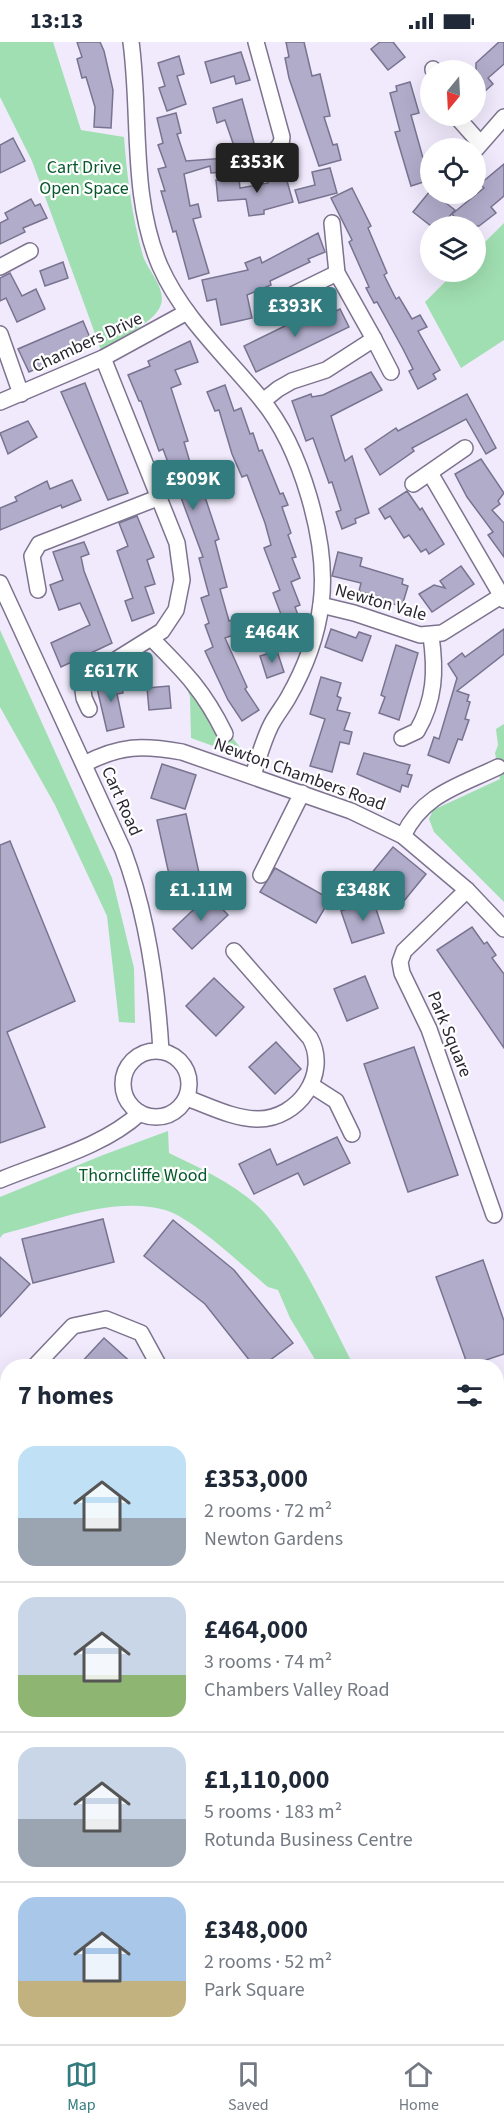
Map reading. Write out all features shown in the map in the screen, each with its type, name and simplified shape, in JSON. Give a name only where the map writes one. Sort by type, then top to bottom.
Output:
[{"type":"street","points":[[134,42],[139,169],[147,226],[159,263],[171,289],[187,312],[263,401],[289,448],[307,489],[320,546],[321,605],[302,672],[271,724],[253,776]]},
{"type":"street","points":[[255,161],[277,150],[282,144],[256,42]]},
{"type":"street","points":[[485,138],[504,117]]},
{"type":"street","points":[[332,223],[337,273],[391,372]]},
{"type":"street","points":[[0,267],[30,251]]},
{"type":"street","points":[[290,296],[337,273]]},
{"type":"street","name":"Chambers Drive","points":[[0,402],[103,358],[187,312]]},
{"type":"street","points":[[0,334],[21,394]]},
{"type":"street","points":[[263,401],[285,385],[326,370],[374,339]]},
{"type":"street","points":[[89,709],[81,688],[86,676],[152,639],[170,621],[176,610],[182,580],[177,543],[103,358]]},
{"type":"street","points":[[413,484],[465,448]]},
{"type":"street","name":"Newton Vale","points":[[321,605],[354,613],[420,635],[431,636],[442,633],[502,598],[430,473]]},
{"type":"street","points":[[38,590],[32,556],[39,544],[160,497]]},
{"type":"street","name":"Cart Road","points":[[0,583],[136,883],[158,1012],[161,1051]]},
{"type":"street","name":"Newton Vale","points":[[402,738],[417,731],[432,695],[435,663],[431,636]]},
{"type":"street","points":[[152,639],[190,675],[204,694],[225,734]]},
{"type":"street","name":"Newton Chambers Road","points":[[84,764],[114,750],[141,746],[182,752],[371,819],[403,836],[467,890],[504,929]]},
{"type":"street","points":[[403,836],[410,821],[423,805],[498,767]]},
{"type":"street","points":[[261,875],[302,793]]},
{"type":"street","name":"Park Square","points":[[467,890],[404,951],[400,965],[429,1029],[494,1215]]},
{"type":"street","points":[[187,1098],[248,1119],[265,1119],[295,1105],[311,1085],[317,1055],[310,1038],[234,951]]},
{"type":"street","points":[[161,1051],[174,1055],[184,1065],[190,1084],[187,1098],[176,1111],[168,1115],[149,1117],[140,1113],[125,1095],[124,1074],[139,1056],[161,1051]]},
{"type":"street","points":[[311,1085],[336,1101],[352,1134]]},
{"type":"street","points":[[0,1180],[105,1137],[122,1128],[140,1113]]},
{"type":"street","points":[[42,1359],[73,1326],[106,1319],[141,1333],[155,1359]]},
{"type":"green space","name":"Cart Drive Open Space","points":[[0,42],[53,42],[81,130],[124,137],[139,241],[145,262],[159,287],[162,301],[150,319],[101,350],[32,161],[0,97]]},
{"type":"green space","points":[[504,223],[504,340],[461,368],[425,302],[445,282],[486,282],[486,241]]},
{"type":"green space","points":[[0,630],[112,878],[134,968],[135,1023],[119,1022],[107,916],[55,805],[0,707]]},
{"type":"green space","points":[[187,678],[222,740],[232,737],[242,750],[227,751],[191,738],[190,697],[184,680]]},
{"type":"green space","points":[[504,724],[504,902],[434,832],[429,819],[433,810],[500,779],[495,753],[498,745],[496,729]]},
{"type":"green space","name":"Thorncliffe Wood","points":[[168,1131],[169,1153],[236,1189],[269,1218],[305,1271],[350,1359],[315,1359],[290,1318],[278,1290],[268,1287],[190,1223],[165,1210],[145,1206],[104,1208],[3,1234],[0,1238],[0,1197]]},
{"type":"building","points":[[77,42],[100,42],[104,51],[113,90],[111,128],[94,127],[95,107],[86,77],[82,78],[77,59],[82,57]]},
{"type":"building","points":[[286,42],[304,42],[312,76],[320,74],[330,116],[324,117],[333,145],[337,144],[341,160],[319,166],[289,78],[285,58],[289,57]]},
{"type":"building","points":[[380,42],[393,42],[405,57],[388,70],[371,49]]},
{"type":"building","points":[[499,42],[504,42],[504,64],[488,78],[493,84],[486,90],[486,60],[479,60]]},
{"type":"building","points":[[241,52],[250,80],[236,84],[234,76],[211,83],[205,62]]},
{"type":"building","points":[[179,56],[184,74],[177,76],[186,104],[167,111],[159,88],[165,86],[158,63]]},
{"type":"building","points":[[410,82],[419,113],[411,115],[420,147],[420,183],[411,186],[395,132],[400,131],[390,93],[397,91],[396,86]]},
{"type":"building","points":[[242,99],[254,143],[235,149],[225,120],[217,123],[213,108]]},
{"type":"building","points":[[176,113],[181,133],[177,134],[186,161],[226,158],[227,172],[211,173],[210,166],[184,174],[190,206],[198,204],[201,217],[193,219],[209,273],[189,279],[176,231],[173,232],[161,191],[165,191],[158,169],[166,167],[158,145],[163,143],[157,118]]},
{"type":"building","points":[[13,138],[25,161],[0,173],[0,145]]},
{"type":"building","points":[[504,164],[504,196],[491,207],[496,213],[486,221],[486,216],[454,216],[452,214],[464,204],[486,204],[486,179]]},
{"type":"building","points":[[330,168],[337,193],[299,203],[295,190],[315,185],[312,172]]},
{"type":"building","points":[[285,174],[293,202],[264,210],[264,214],[249,216],[246,199],[218,201],[216,180],[239,179],[240,188],[268,183],[267,179]]},
{"type":"building","points":[[352,188],[371,226],[368,228],[387,273],[384,275],[396,299],[399,297],[412,319],[420,315],[427,327],[418,331],[440,370],[433,374],[436,379],[418,389],[409,371],[413,369],[403,349],[377,302],[374,303],[366,288],[369,287],[349,242],[352,240],[331,198]]},
{"type":"building","points":[[31,199],[35,206],[40,204],[47,218],[23,228],[25,232],[0,244],[0,223],[8,219],[5,213]]},
{"type":"building","points":[[420,203],[447,204],[455,210],[450,216],[420,217],[413,212]]},
{"type":"building","points":[[318,233],[325,252],[308,259],[310,262],[270,281],[271,285],[247,295],[252,318],[221,325],[216,299],[207,301],[202,280],[248,270],[245,263],[260,257],[262,263]]},
{"type":"building","points":[[63,262],[68,278],[45,286],[40,271]]},
{"type":"building","points":[[10,273],[22,296],[36,289],[45,309],[17,322],[6,298],[0,301],[0,278]]},
{"type":"building","points":[[333,305],[336,311],[340,309],[349,327],[256,372],[244,346],[297,320],[299,324]]},
{"type":"building","points":[[83,321],[91,340],[43,361],[45,365],[29,372],[18,349]]},
{"type":"building","points":[[190,341],[198,362],[175,370],[181,384],[171,388],[188,441],[184,442],[191,466],[193,471],[196,470],[219,539],[215,541],[227,587],[220,589],[229,621],[235,619],[239,633],[225,638],[247,687],[245,689],[259,710],[242,721],[228,700],[205,651],[213,647],[205,625],[209,623],[201,598],[209,595],[199,558],[203,557],[163,449],[159,451],[141,401],[128,375],[150,366],[148,361]]},
{"type":"building","points":[[371,372],[382,390],[331,416],[345,461],[352,456],[369,513],[355,519],[356,523],[342,529],[336,512],[341,510],[332,482],[329,483],[313,438],[306,441],[292,401],[311,394],[312,397],[323,395]]},
{"type":"building","points":[[85,383],[128,493],[108,500],[61,392]]},
{"type":"building","points":[[225,385],[234,411],[241,408],[250,434],[253,433],[259,451],[262,450],[280,494],[283,493],[288,505],[282,507],[296,557],[292,558],[300,578],[291,582],[300,605],[295,607],[302,626],[280,633],[276,619],[282,617],[273,593],[280,590],[264,548],[271,545],[265,523],[247,475],[242,477],[232,454],[219,410],[215,411],[207,392]]},
{"type":"building","points":[[467,394],[496,448],[486,454],[466,419],[412,448],[414,451],[380,475],[365,449],[396,428],[398,431]]},
{"type":"building","points":[[28,421],[37,437],[8,454],[0,433]]},
{"type":"building","points":[[481,459],[504,493],[498,501],[500,504],[492,510],[504,523],[504,557],[488,535],[493,532],[467,497],[455,474]]},
{"type":"building","points":[[72,480],[81,500],[62,508],[61,505],[0,530],[0,508],[17,501],[15,497],[47,481],[50,489]]},
{"type":"building","points":[[407,491],[420,510],[422,508],[444,544],[429,554],[426,549],[421,552],[409,535],[404,538],[390,516],[385,519],[379,509]]},
{"type":"building","points":[[137,516],[154,557],[147,560],[155,584],[145,587],[154,613],[132,621],[125,601],[133,598],[117,551],[128,546],[119,523]]},
{"type":"building","points":[[84,542],[89,554],[81,557],[84,571],[112,643],[61,667],[51,643],[90,625],[80,603],[59,610],[50,585],[63,580],[53,552]]},
{"type":"building","points":[[338,552],[362,558],[360,566],[403,579],[402,584],[408,586],[402,606],[381,601],[382,598],[359,591],[361,583],[332,576]]},
{"type":"building","points":[[461,566],[474,584],[432,612],[419,594],[434,585],[445,588],[440,581]]},
{"type":"building","points":[[331,629],[356,638],[359,632],[371,636],[362,661],[325,647]]},
{"type":"building","points":[[504,629],[504,654],[457,691],[469,695],[467,701],[470,702],[465,719],[469,720],[462,740],[458,739],[449,763],[428,755],[434,737],[439,739],[457,678],[448,664],[462,653],[465,657]]},
{"type":"building","points":[[396,645],[418,653],[399,720],[379,713],[385,697],[381,695]]},
{"type":"building","points":[[277,651],[284,672],[267,678],[260,656]]},
{"type":"building","points":[[113,676],[114,682],[121,680],[123,693],[117,694],[124,727],[107,731],[96,684]]},
{"type":"building","points":[[321,677],[341,683],[337,696],[341,698],[337,710],[350,713],[344,730],[352,732],[349,744],[340,742],[332,772],[310,766],[325,719],[310,714]]},
{"type":"building","points":[[169,686],[171,708],[149,710],[147,688]]},
{"type":"building","points":[[364,753],[410,765],[407,774],[412,775],[408,787],[402,785],[400,792],[357,774]]},
{"type":"building","points":[[162,764],[196,775],[185,809],[151,798]]},
{"type":"building","points":[[186,814],[201,882],[172,888],[157,820]]},
{"type":"building","points":[[10,841],[75,1001],[7,1032],[45,1127],[0,1143],[0,845]]},
{"type":"building","points":[[393,847],[426,874],[399,907],[366,880]]},
{"type":"building","points":[[275,868],[330,899],[316,923],[260,892]]},
{"type":"building","points":[[209,895],[228,915],[192,949],[173,929]]},
{"type":"building","points":[[373,900],[384,933],[352,943],[341,911]]},
{"type":"building","points":[[472,927],[484,944],[487,942],[496,955],[492,958],[504,974],[504,1048],[437,950]]},
{"type":"building","points":[[365,976],[378,1008],[347,1021],[334,989]]},
{"type":"building","points":[[214,978],[244,1007],[216,1036],[186,1006]]},
{"type":"building","points":[[276,1042],[301,1069],[275,1094],[249,1067]]},
{"type":"building","points":[[414,1047],[458,1175],[408,1192],[364,1064]]},
{"type":"building","points":[[337,1137],[350,1163],[304,1185],[298,1173],[254,1194],[239,1164],[270,1149],[277,1165]]},
{"type":"building","points":[[103,1219],[114,1262],[33,1283],[22,1239]]},
{"type":"building","points":[[173,1220],[234,1270],[293,1343],[271,1359],[248,1359],[205,1304],[144,1256]]},
{"type":"building","points":[[0,1257],[30,1284],[0,1317]]},
{"type":"building","points":[[483,1260],[504,1321],[504,1354],[489,1359],[465,1359],[436,1277]]},
{"type":"building","points":[[104,1338],[127,1359],[84,1359]]}]
